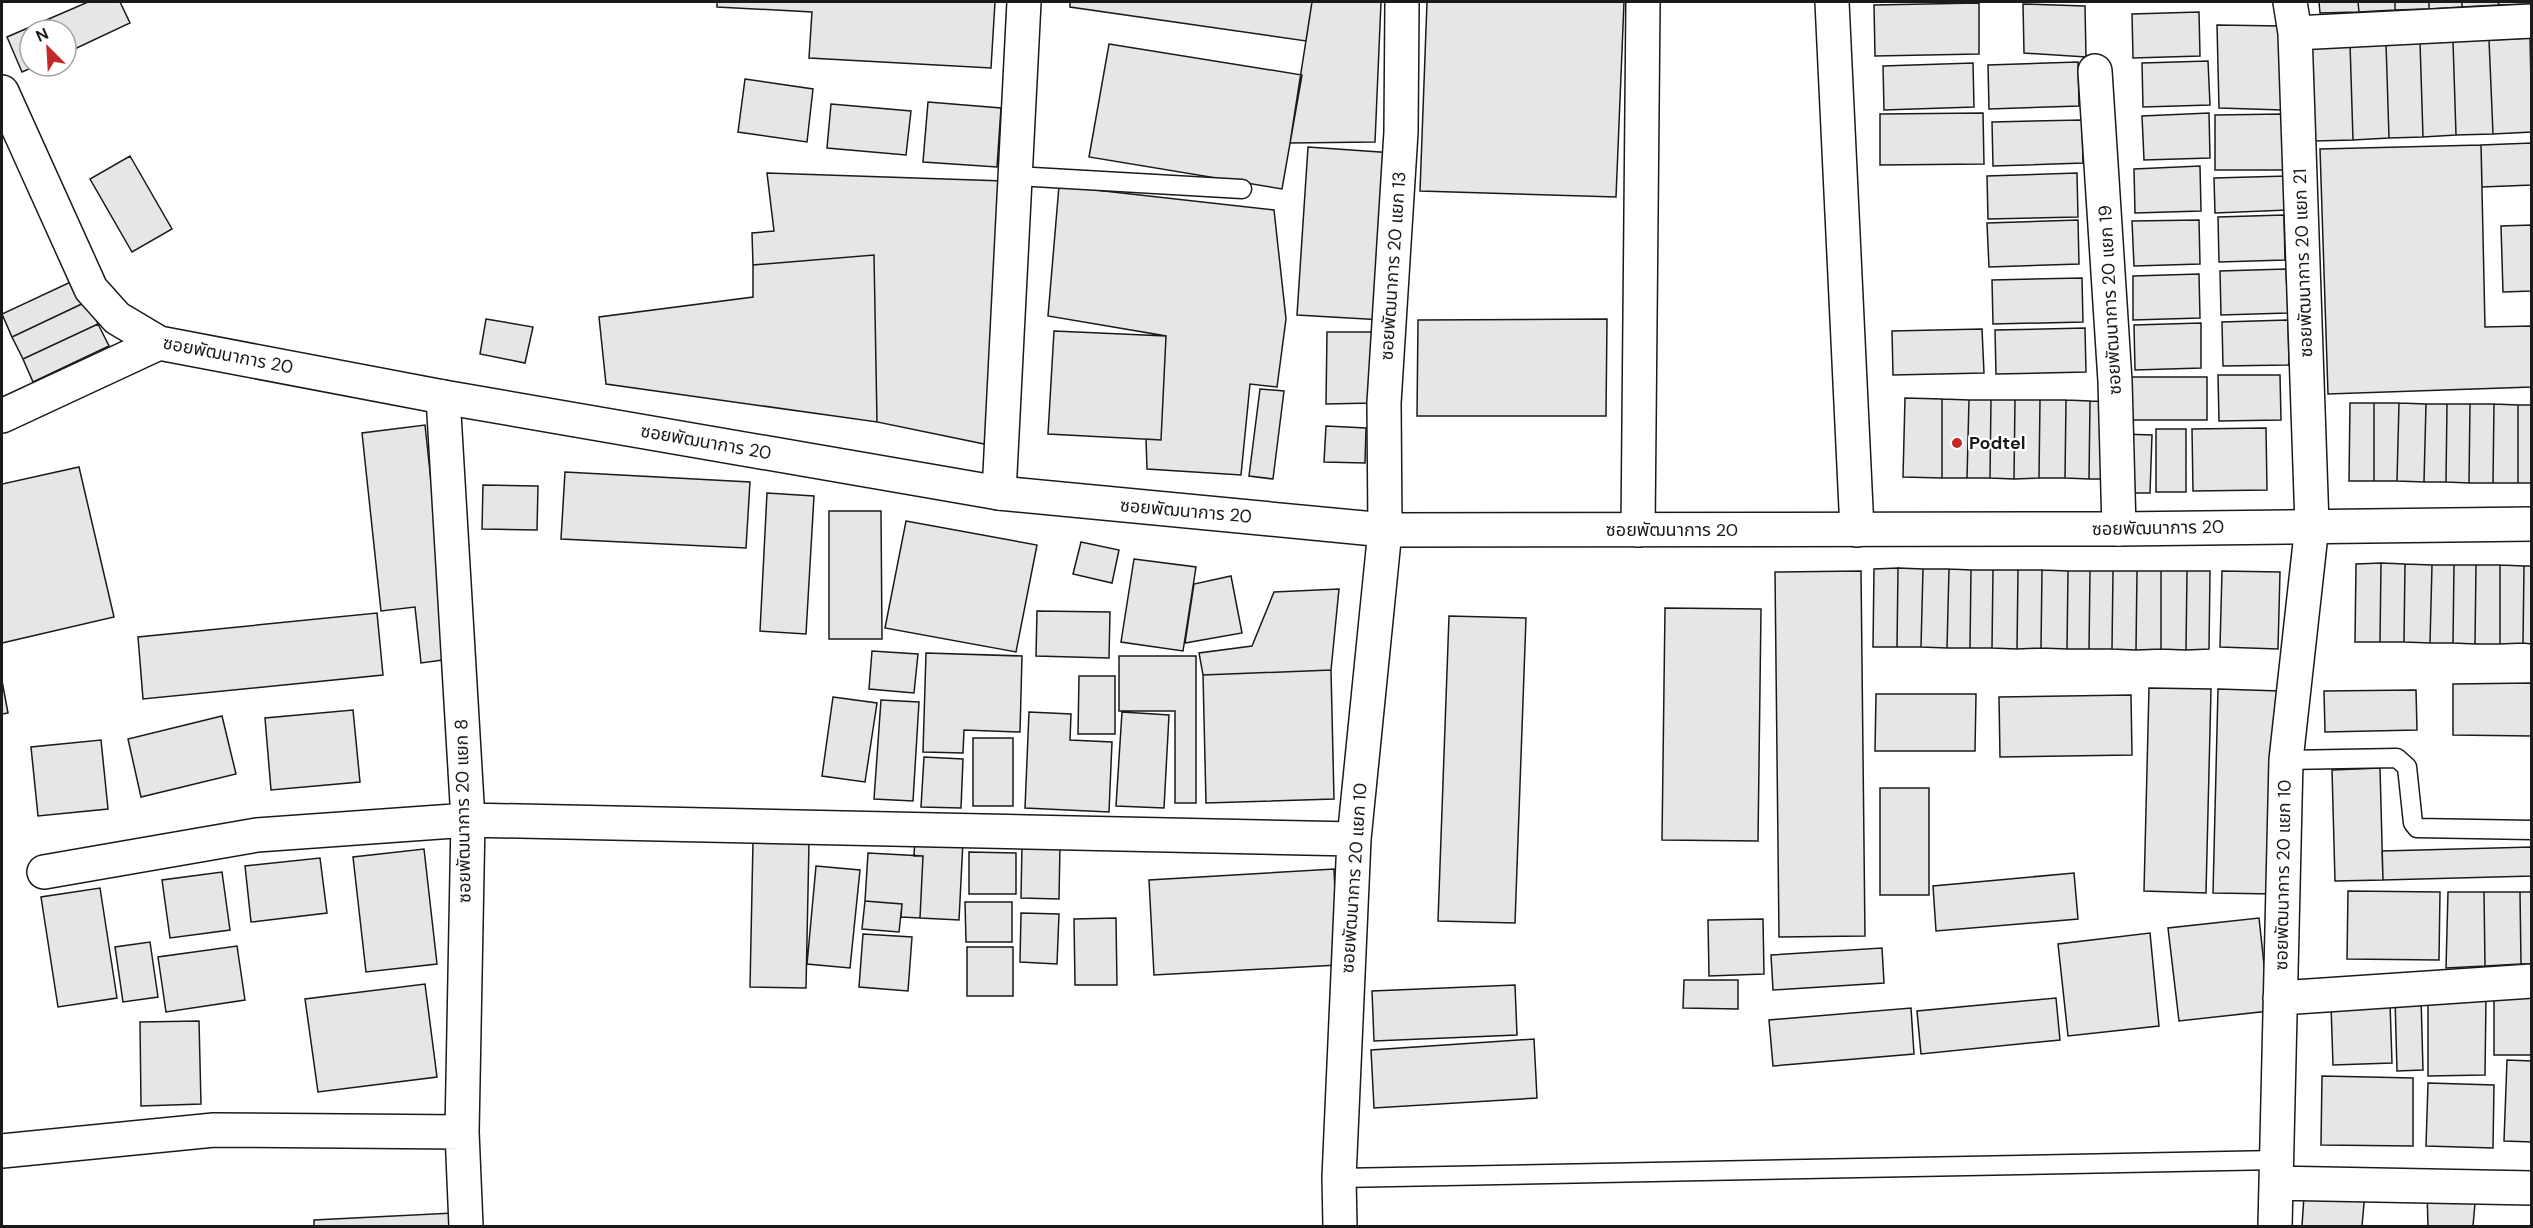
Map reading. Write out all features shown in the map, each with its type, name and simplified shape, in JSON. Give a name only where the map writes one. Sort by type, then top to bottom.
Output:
[{"type":"street","points":[[999,493],[1023,2]]},
{"type":"street","name":"ซอยพัฒนาการ 20 แยก 13","points":[[1385,530],[1384,403],[1401,132],[1402,2]]},
{"type":"street","points":[[1638,530],[1643,2]]},
{"type":"street","points":[[1832,2],[1857,530]]},
{"type":"street","points":[[2292,17],[2532,21]]},
{"type":"street","name":"ซอยพัฒนาการ 20 แยก 21","points":[[2292,17],[2312,525]]},
{"type":"street","name":"ซอยพัฒนาการ 20 แยก 19","points":[[2095,71],[2115,381],[2119,529]]},
{"type":"street","name":"ซอยพัฒนาการ 20","points":[[2,92],[91,290],[117,318],[159,343],[443,397],[999,493],[1385,530],[2119,529],[2532,524]]},
{"type":"street","points":[[2,416],[159,343]]},
{"type":"street","name":"ซอยพัฒนาการ 20 แยก 8","points":[[443,397],[468,820],[462,1132],[466,1227]]},
{"type":"street","name":"ซอยพัฒนาการ 20 แยก 10","points":[[2275,1227],[2286,760],[2312,525]]},
{"type":"street","name":"ซอยพัฒนาการ 20 แยก 10","points":[[1340,1227],[1339,1178],[1354,839],[1385,530]]},
{"type":"street","points":[[44,872],[257,835],[468,820],[1354,839]]},
{"type":"street","points":[[2280,998],[2532,981]]},
{"type":"street","points":[[2,1151],[214,1130],[462,1132]]},
{"type":"street","points":[[2276,1171],[2532,1188]]},
{"type":"lane","points":[[1015,176],[1242,189]]},
{"type":"lane","points":[[2286,760],[2397,758],[2407,767],[2413,823],[2417,828],[2532,830]]},
{"type":"lane","points":[[1339,1178],[2276,1171]]},
{"type":"building","points":[[88,2],[120,2],[130,23],[78,47],[78,18],[51,18]]},
{"type":"building","points":[[717,2],[995,2],[991,68],[809,58],[812,12],[717,7]]},
{"type":"building","points":[[1070,2],[1312,2],[1306,41],[1070,7]]},
{"type":"building","points":[[1312,2],[1381,2],[1375,142],[1290,143]]},
{"type":"building","points":[[1427,2],[1624,2],[1616,197],[1420,191]]},
{"type":"building","points":[[2319,2],[2358,2],[2359,12],[2320,13]]},
{"type":"building","points":[[2358,2],[2395,2],[2395,10],[2359,12]]},
{"type":"building","points":[[2395,2],[2429,2],[2429,9],[2395,10]]},
{"type":"building","points":[[2429,2],[2462,2],[2462,7],[2429,9]]},
{"type":"building","points":[[2462,2],[2498,2],[2499,5],[2462,7]]},
{"type":"building","points":[[2498,2],[2532,2],[2532,4],[2499,5]]},
{"type":"building","points":[[1979,3],[1979,54],[1875,56],[1874,5]]},
{"type":"building","points":[[2023,4],[2085,6],[2086,57],[2024,53]]},
{"type":"building","points":[[2199,12],[2200,56],[2133,58],[2132,14]]},
{"type":"building","points":[[2217,25],[2282,26],[2282,110],[2219,108]]},
{"type":"building","points":[[18,32],[18,63],[7,37]]},
{"type":"building","points":[[2530,38],[2532,132],[2493,134],[2489,40]]},
{"type":"building","points":[[2489,40],[2493,134],[2456,135],[2453,41]]},
{"type":"building","points":[[2453,41],[2456,135],[2423,137],[2420,42]]},
{"type":"building","points":[[2420,42],[2423,137],[2389,138],[2386,43]]},
{"type":"building","points":[[2386,43],[2389,138],[2353,140],[2350,44]]},
{"type":"building","points":[[1109,44],[1302,75],[1282,189],[1089,157]]},
{"type":"building","points":[[2350,44],[2353,140],[2314,141],[2311,46]]},
{"type":"building","points":[[2208,61],[2210,105],[2143,107],[2142,63]]},
{"type":"building","points":[[2078,62],[2079,106],[1989,109],[1988,65]]},
{"type":"building","points":[[1973,63],[1974,107],[1884,110],[1883,66]]},
{"type":"building","points":[[745,79],[813,89],[807,142],[738,132]]},
{"type":"building","points":[[928,102],[1001,108],[997,167],[923,162]]},
{"type":"building","points":[[831,104],[911,111],[906,155],[827,148]]},
{"type":"building","points":[[1983,113],[1984,164],[1880,165],[1880,114]]},
{"type":"building","points":[[2209,113],[2210,158],[2144,160],[2142,116]]},
{"type":"building","points":[[2283,114],[2283,170],[2215,170],[2215,115]]},
{"type":"building","points":[[2082,120],[2083,163],[1993,166],[1992,122]]},
{"type":"building","points":[[2532,143],[2532,185],[2482,187],[2481,145]]},
{"type":"building","points":[[2481,145],[2485,327],[2532,326],[2532,387],[2328,394],[2320,149]]},
{"type":"building","points":[[1308,147],[1394,153],[1383,320],[1297,315]]},
{"type":"building","points":[[130,156],[172,229],[132,252],[90,179]]},
{"type":"building","points":[[2200,166],[2201,211],[2135,213],[2134,169]]},
{"type":"building","points":[[767,173],[1004,181],[994,446],[877,422],[874,255],[753,265],[752,233],[774,231]]},
{"type":"building","points":[[2077,173],[2078,217],[1988,219],[1987,176]]},
{"type":"building","points":[[2288,176],[2288,210],[2215,213],[2214,178]]},
{"type":"building","points":[[1059,186],[1274,210],[1286,319],[1277,387],[1250,384],[1241,475],[1147,469],[1146,439],[1161,440],[1166,336],[1048,316]]},
{"type":"building","points":[[2284,215],[2285,260],[2219,262],[2218,217]]},
{"type":"building","points":[[2078,220],[2079,264],[1989,267],[1987,223]]},
{"type":"building","points":[[2199,220],[2200,264],[2134,266],[2132,221]]},
{"type":"building","points":[[2532,225],[2532,291],[2503,292],[2501,226]]},
{"type":"building","points":[[874,255],[877,422],[606,384],[599,317],[753,297],[753,265]]},
{"type":"building","points":[[2286,269],[2288,313],[2221,315],[2220,271]]},
{"type":"building","points":[[2199,274],[2200,318],[2133,320],[2133,276]]},
{"type":"building","points":[[2082,278],[2083,322],[1993,324],[1992,280]]},
{"type":"building","points":[[77,279],[88,301],[12,337],[2,314]]},
{"type":"building","points":[[88,301],[98,324],[23,359],[12,337]]},
{"type":"building","points":[[486,319],[533,327],[525,363],[480,354]]},
{"type":"building","points":[[1607,319],[1606,416],[1417,416],[1418,320]]},
{"type":"building","points":[[2288,320],[2289,365],[2223,366],[2222,322]]},
{"type":"building","points":[[2201,323],[2201,368],[2135,370],[2134,325]]},
{"type":"building","points":[[98,324],[109,346],[33,382],[23,359]]},
{"type":"building","points":[[2085,328],[2086,372],[1996,374],[1995,330]]},
{"type":"building","points":[[1982,329],[1984,373],[1893,375],[1892,331]]},
{"type":"building","points":[[1054,331],[1166,336],[1161,440],[1048,434]]},
{"type":"building","points":[[1327,332],[1373,332],[1373,403],[1326,404]]},
{"type":"building","points":[[2218,375],[2280,375],[2281,420],[2219,421]]},
{"type":"building","points":[[2122,377],[2207,377],[2207,420],[2122,420]]},
{"type":"building","points":[[1260,389],[1284,391],[1273,479],[1249,476]]},
{"type":"building","points":[[1905,398],[1942,399],[1942,478],[1903,477]]},
{"type":"building","points":[[1942,399],[1969,400],[1967,478],[1942,478]]},
{"type":"building","points":[[1969,400],[1991,400],[1990,478],[1967,478]]},
{"type":"building","points":[[1991,400],[2015,400],[2014,479],[1990,478]]},
{"type":"building","points":[[2015,400],[2040,400],[2039,478],[2014,479]]},
{"type":"building","points":[[2040,400],[2066,400],[2065,478],[2039,478]]},
{"type":"building","points":[[2066,400],[2090,401],[2089,479],[2065,478]]},
{"type":"building","points":[[2090,401],[2112,402],[2113,479],[2089,479]]},
{"type":"building","points":[[2350,403],[2374,403],[2374,481],[2349,481]]},
{"type":"building","points":[[2374,403],[2399,403],[2397,481],[2374,481]]},
{"type":"building","points":[[2399,403],[2426,404],[2424,482],[2397,481]]},
{"type":"building","points":[[2426,404],[2447,404],[2446,482],[2424,482]]},
{"type":"building","points":[[2447,404],[2470,404],[2469,483],[2446,482]]},
{"type":"building","points":[[2470,404],[2494,404],[2493,483],[2469,483]]},
{"type":"building","points":[[2494,404],[2518,405],[2518,483],[2493,483]]},
{"type":"building","points":[[2518,405],[2532,405],[2532,483],[2518,483]]},
{"type":"building","points":[[425,425],[450,659],[421,663],[415,607],[381,611],[362,433]]},
{"type":"building","points":[[1326,426],[1366,428],[1365,463],[1324,462]]},
{"type":"building","points":[[2266,428],[2267,490],[2193,491],[2192,429]]},
{"type":"building","points":[[2156,429],[2186,429],[2186,492],[2156,492]]},
{"type":"building","points":[[2122,434],[2152,435],[2150,493],[2122,493]]},
{"type":"building","points":[[79,467],[114,617],[2,643],[2,484]]},
{"type":"building","points":[[565,472],[750,482],[746,548],[561,539]]},
{"type":"building","points":[[483,485],[538,486],[537,530],[482,529]]},
{"type":"building","points":[[767,493],[814,496],[806,634],[760,631]]},
{"type":"building","points":[[829,511],[881,511],[882,639],[829,639]]},
{"type":"building","points":[[906,521],[1037,545],[1016,652],[885,628]]},
{"type":"building","points":[[1081,542],[1119,550],[1112,583],[1073,574]]},
{"type":"building","points":[[1134,559],[1196,567],[1183,651],[1121,642]]},
{"type":"building","points":[[2381,563],[2380,642],[2355,642],[2356,564]]},
{"type":"building","points":[[2381,563],[2405,564],[2404,642],[2380,642]]},
{"type":"building","points":[[2405,564],[2432,565],[2430,643],[2404,642]]},
{"type":"building","points":[[2432,565],[2454,565],[2453,643],[2430,643]]},
{"type":"building","points":[[2454,565],[2476,565],[2475,644],[2453,643]]},
{"type":"building","points":[[2476,565],[2500,565],[2500,644],[2475,644]]},
{"type":"building","points":[[2500,565],[2524,566],[2523,643],[2500,644]]},
{"type":"building","points":[[2524,566],[2532,566],[2532,644],[2523,643]]},
{"type":"building","points":[[1898,568],[1923,569],[1921,647],[1897,647]]},
{"type":"building","points":[[1898,568],[1897,647],[1873,647],[1874,569]]},
{"type":"building","points":[[1923,569],[1949,569],[1947,648],[1921,647]]},
{"type":"building","points":[[1949,569],[1971,570],[1970,648],[1947,648]]},
{"type":"building","points":[[1971,570],[1993,570],[1992,648],[1970,648]]},
{"type":"building","points":[[1993,570],[2018,570],[2017,649],[1992,648]]},
{"type":"building","points":[[2018,570],[2042,570],[2041,648],[2017,649]]},
{"type":"building","points":[[2042,570],[2068,571],[2067,649],[2041,648]]},
{"type":"building","points":[[1861,571],[1865,936],[1779,937],[1775,572]]},
{"type":"building","points":[[2068,571],[2090,571],[2089,649],[2067,649]]},
{"type":"building","points":[[2090,571],[2113,571],[2112,649],[2089,649]]},
{"type":"building","points":[[2113,571],[2137,571],[2136,650],[2112,649]]},
{"type":"building","points":[[2137,571],[2161,571],[2161,649],[2136,650]]},
{"type":"building","points":[[2161,571],[2187,571],[2186,650],[2161,649]]},
{"type":"building","points":[[2187,571],[2210,571],[2209,649],[2186,650]]},
{"type":"building","points":[[2222,571],[2280,572],[2278,649],[2220,647]]},
{"type":"building","points":[[1231,576],[1242,633],[1185,643],[1194,584]]},
{"type":"building","points":[[1339,589],[1331,670],[1203,675],[1199,653],[1252,646],[1274,592]]},
{"type":"building","points":[[1665,608],[1761,609],[1758,841],[1662,840]]},
{"type":"building","points":[[1037,611],[1110,612],[1109,658],[1036,656]]},
{"type":"building","points":[[377,613],[383,675],[143,699],[138,637]]},
{"type":"building","points":[[1449,616],[1526,618],[1515,923],[1438,921]]},
{"type":"building","points":[[872,651],[918,654],[914,693],[869,689]]},
{"type":"building","points":[[926,653],[1022,656],[1020,732],[964,730],[963,753],[923,752]]},
{"type":"building","points":[[1119,656],[1196,656],[1196,803],[1175,803],[1175,711],[1119,711]]},
{"type":"building","points":[[1331,670],[1334,799],[1206,803],[1203,675]]},
{"type":"building","points":[[1079,676],[1115,676],[1115,734],[1078,734]]},
{"type":"building","points":[[2,681],[8,713],[2,714]]},
{"type":"building","points":[[2532,683],[2532,736],[2453,735],[2453,684]]},
{"type":"building","points":[[2149,688],[2211,689],[2206,893],[2144,891]]},
{"type":"building","points":[[2218,689],[2280,691],[2275,894],[2213,893]]},
{"type":"building","points":[[2416,690],[2417,730],[2325,732],[2324,691]]},
{"type":"building","points":[[1876,694],[1976,694],[1975,751],[1875,751]]},
{"type":"building","points":[[2131,695],[2132,755],[2000,757],[1999,697]]},
{"type":"building","points":[[833,697],[877,703],[865,782],[822,776]]},
{"type":"building","points":[[881,700],[919,702],[913,801],[874,799]]},
{"type":"building","points":[[353,710],[360,782],[271,790],[265,718]]},
{"type":"building","points":[[1029,712],[1071,714],[1070,740],[1112,742],[1109,812],[1025,808]]},
{"type":"building","points":[[1122,712],[1169,715],[1164,808],[1116,806]]},
{"type":"building","points":[[222,716],[236,774],[141,797],[128,739]]},
{"type":"building","points":[[973,738],[1013,738],[1013,806],[973,806]]},
{"type":"building","points":[[101,740],[108,809],[38,816],[31,747]]},
{"type":"building","points":[[924,757],[963,759],[961,808],[921,807]]},
{"type":"building","points":[[2380,768],[2383,880],[2335,881],[2332,770]]},
{"type":"building","points":[[1880,788],[1929,788],[1929,895],[1880,895]]},
{"type":"building","points":[[915,838],[963,841],[959,920],[920,918],[923,856],[914,856]]},
{"type":"building","points":[[753,841],[809,842],[806,988],[750,987]]},
{"type":"building","points":[[1022,843],[1060,844],[1059,899],[1021,898]]},
{"type":"building","points":[[2532,847],[2532,876],[2383,880],[2382,851]]},
{"type":"building","points":[[424,849],[437,964],[366,972],[353,857]]},
{"type":"building","points":[[969,852],[1016,853],[1016,894],[969,894]]},
{"type":"building","points":[[868,853],[923,856],[920,918],[901,917],[902,904],[865,901]]},
{"type":"building","points":[[320,858],[327,913],[251,922],[245,866]]},
{"type":"building","points":[[816,866],[860,870],[850,968],[807,964]]},
{"type":"building","points":[[1334,869],[1338,965],[1154,975],[1149,880]]},
{"type":"building","points":[[222,872],[230,930],[170,938],[162,880]]},
{"type":"building","points":[[2074,873],[2078,919],[1936,931],[1933,886]]},
{"type":"building","points":[[100,888],[117,998],[58,1007],[41,897]]},
{"type":"building","points":[[2348,891],[2440,892],[2439,960],[2347,959]]},
{"type":"building","points":[[2448,892],[2484,892],[2485,966],[2446,968]]},
{"type":"building","points":[[2484,892],[2520,892],[2521,964],[2485,966]]},
{"type":"building","points":[[2520,892],[2532,892],[2532,964],[2521,964]]},
{"type":"building","points":[[865,901],[902,904],[899,932],[862,929]]},
{"type":"building","points":[[965,902],[1012,902],[1012,942],[966,942]]},
{"type":"building","points":[[1021,913],[1059,914],[1057,964],[1020,962]]},
{"type":"building","points":[[1116,918],[1117,985],[1075,985],[1074,919]]},
{"type":"building","points":[[2259,918],[2269,1011],[2179,1021],[2168,928]]},
{"type":"building","points":[[1763,919],[1764,974],[1709,976],[1708,920]]},
{"type":"building","points":[[2150,933],[2159,1026],[2068,1036],[2058,944]]},
{"type":"building","points":[[863,934],[912,937],[908,991],[859,987]]},
{"type":"building","points":[[150,942],[158,997],[123,1002],[115,947]]},
{"type":"building","points":[[237,946],[245,1000],[166,1012],[158,957]]},
{"type":"building","points":[[967,947],[1013,947],[1013,996],[967,996]]},
{"type":"building","points":[[1882,948],[1884,983],[1773,990],[1771,955]]},
{"type":"building","points":[[1684,980],[1738,980],[1738,1009],[1683,1008]]},
{"type":"building","points":[[425,984],[437,1077],[318,1092],[305,999]]},
{"type":"building","points":[[1515,985],[1517,1035],[1374,1041],[1372,991]]},
{"type":"building","points":[[2494,996],[2532,996],[2532,1055],[2494,1055]]},
{"type":"building","points":[[2421,997],[2423,1070],[2397,1071],[2395,998]]},
{"type":"building","points":[[2056,998],[2060,1040],[1921,1054],[1917,1011]]},
{"type":"building","points":[[2428,998],[2486,998],[2485,1075],[2428,1076]]},
{"type":"building","points":[[2390,1003],[2392,1063],[2333,1065],[2331,1005]]},
{"type":"building","points":[[1911,1008],[1914,1054],[1773,1066],[1769,1020]]},
{"type":"building","points":[[199,1021],[201,1104],[141,1106],[140,1022]]},
{"type":"building","points":[[1534,1039],[1537,1098],[1374,1108],[1371,1050]]},
{"type":"building","points":[[2507,1060],[2532,1061],[2532,1142],[2504,1141]]},
{"type":"building","points":[[2322,1076],[2413,1078],[2413,1146],[2321,1145]]},
{"type":"building","points":[[2428,1083],[2494,1085],[2493,1148],[2426,1146]]},
{"type":"building","points":[[2427,1191],[2476,1192],[2473,1226],[2428,1226]]},
{"type":"building","points":[[2365,1192],[2362,1226],[2302,1226],[2304,1196]]},
{"type":"building","points":[[453,1213],[453,1226],[314,1226],[314,1220]]},
{"type":"place","name":"Podtel","points":[[1957,443]]}]
